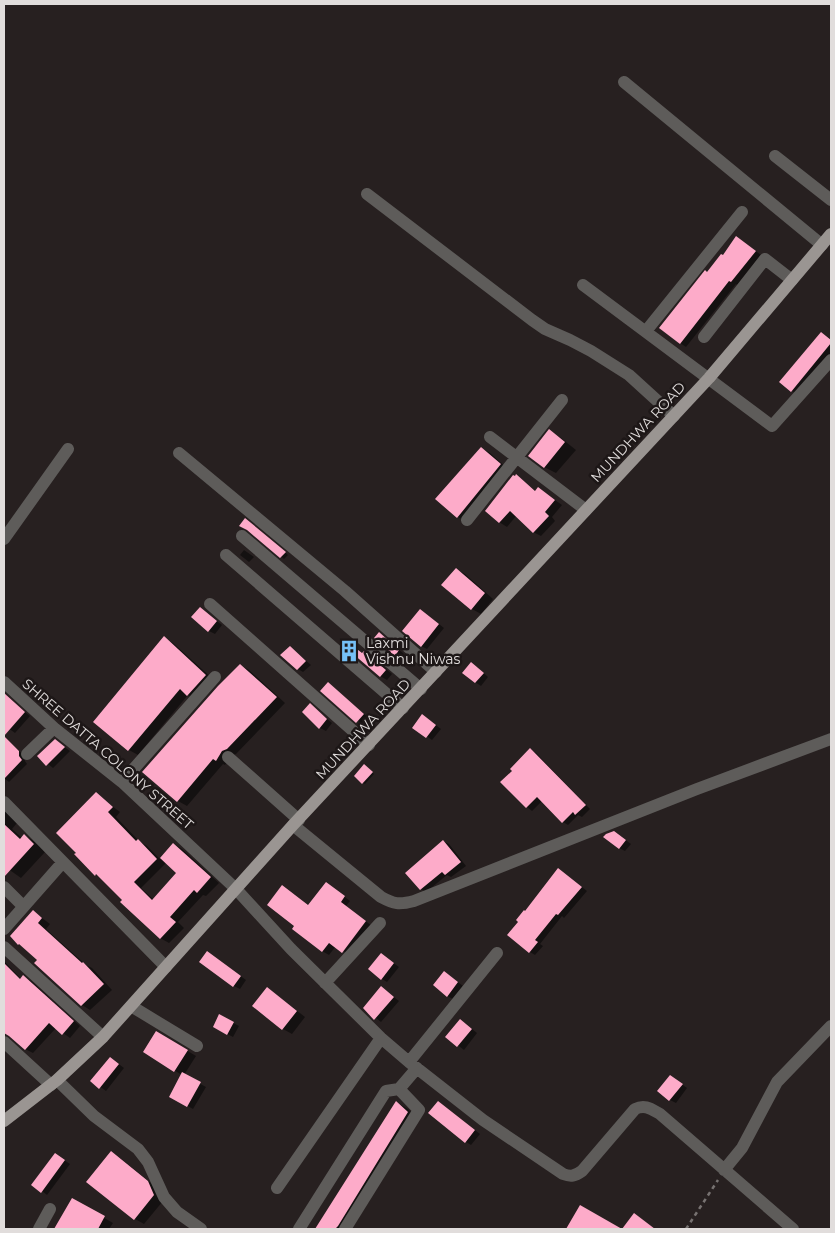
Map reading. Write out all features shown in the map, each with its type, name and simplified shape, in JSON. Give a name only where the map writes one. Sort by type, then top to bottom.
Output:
[{"type":"main road","name":"MUNDHWA ROAD","points":[[4,1121],[54,1083],[103,1037],[296,823],[709,378],[831,234]]},
{"type":"street","points":[[624,82],[822,245]]},
{"type":"street","points":[[775,156],[831,200]]},
{"type":"street","points":[[367,194],[545,329],[570,340],[629,375],[674,416]]},
{"type":"street","points":[[646,331],[742,212]]},
{"type":"street","points":[[704,337],[766,259],[792,280]]},
{"type":"street","points":[[582,284],[772,426],[831,360]]},
{"type":"street","points":[[467,520],[518,458],[562,400]]},
{"type":"street","points":[[490,437],[586,510]]},
{"type":"street","points":[[4,539],[68,448]]},
{"type":"street","points":[[179,453],[344,591],[436,672]]},
{"type":"street","points":[[242,536],[421,689]]},
{"type":"street","points":[[226,555],[403,708]]},
{"type":"street","points":[[210,604],[368,745]]},
{"type":"street","points":[[122,782],[215,677]]},
{"type":"street","name":"SHREE DATTA COLONY STREET","points":[[4,682],[54,728],[122,782],[236,889],[325,984],[381,1038],[483,1120],[569,1176],[575,1176],[582,1171],[635,1109],[640,1106],[646,1107],[660,1114],[724,1170]]},
{"type":"street","points":[[27,754],[54,728]]},
{"type":"street","points":[[228,757],[296,823],[380,897],[393,903],[403,904],[697,789],[831,739]]},
{"type":"street","points":[[4,802],[166,967]]},
{"type":"street","points":[[4,929],[63,862]]},
{"type":"street","points":[[4,887],[24,906]]},
{"type":"street","points":[[325,984],[380,923]]},
{"type":"street","points":[[4,947],[103,1037]]},
{"type":"street","points":[[399,1090],[413,1065],[497,953]]},
{"type":"street","points":[[131,1006],[197,1046]]},
{"type":"street","points":[[793,1229],[724,1170],[742,1148],[777,1082],[831,1026]]},
{"type":"street","points":[[277,1188],[381,1038]]},
{"type":"street","points":[[4,1042],[94,1116],[138,1149],[148,1162],[164,1197],[177,1212],[201,1229]]},
{"type":"street","points":[[299,1229],[386,1091],[399,1090],[419,1110],[345,1229]]},
{"type":"street","points":[[38,1229],[50,1210]]},
{"type":"path","points":[[686,1229],[724,1170]]},
{"type":"building","points":[[736,236],[756,251],[731,282],[729,281],[680,344],[659,328],[705,270],[707,272],[721,254],[723,255]]},
{"type":"building","points":[[821,332],[831,340],[831,343],[791,392],[779,382]]},
{"type":"building","points":[[549,429],[565,442],[544,468],[528,456]]},
{"type":"building","points":[[481,447],[501,464],[457,518],[435,499]]},
{"type":"building","points":[[516,474],[535,491],[538,487],[555,500],[545,512],[549,516],[533,533],[510,511],[499,523],[485,511],[513,475],[515,476]]},
{"type":"building","points":[[245,518],[286,552],[280,558],[247,530],[239,526]]},
{"type":"building","points":[[456,568],[485,593],[471,610],[441,585]]},
{"type":"building","points":[[200,607],[217,621],[208,632],[191,617]]},
{"type":"building","points":[[420,609],[439,624],[421,647],[402,631]]},
{"type":"building","points":[[379,632],[399,650],[395,656],[374,638]]},
{"type":"building","points":[[164,636],[206,675],[187,696],[180,689],[128,751],[93,722]]},
{"type":"building","points":[[349,643],[362,653],[364,651],[386,670],[380,677],[345,647]]},
{"type":"building","points":[[290,646],[306,661],[297,670],[280,655]]},
{"type":"building","points":[[471,662],[484,673],[475,683],[462,673]]},
{"type":"building","points":[[240,664],[277,697],[227,749],[222,751],[216,761],[213,759],[177,802],[142,772],[218,686]]},
{"type":"building","points":[[328,682],[364,714],[356,723],[320,691]]},
{"type":"building","points":[[4,693],[25,712],[4,736]]},
{"type":"building","points":[[310,703],[327,719],[319,729],[302,712]]},
{"type":"building","points":[[422,714],[436,725],[426,738],[412,728]]},
{"type":"building","points":[[4,736],[19,751],[19,756],[22,760],[4,779]]},
{"type":"building","points":[[55,739],[65,747],[46,766],[37,756]]},
{"type":"building","points":[[530,748],[586,805],[575,815],[573,812],[562,823],[537,797],[526,808],[500,782],[512,771],[510,769]]},
{"type":"building","points":[[364,764],[373,772],[362,784],[354,776]]},
{"type":"building","points":[[96,792],[113,807],[108,812],[136,841],[138,839],[157,859],[134,882],[152,900],[176,873],[160,858],[173,843],[211,877],[197,893],[194,890],[170,917],[176,922],[160,939],[120,902],[122,900],[96,874],[95,876],[56,833]]},
{"type":"building","points":[[4,824],[20,839],[24,834],[34,844],[4,877]]},
{"type":"building","points":[[614,831],[626,840],[619,849],[603,837]]},
{"type":"building","points":[[443,840],[461,862],[445,875],[442,872],[420,890],[405,873]]},
{"type":"building","points":[[558,868],[582,887],[558,915],[556,914],[535,940],[538,942],[529,953],[507,935],[518,922],[516,920]]},
{"type":"building","points":[[326,882],[345,896],[341,902],[366,921],[342,953],[329,943],[322,952],[292,929],[294,926],[267,905],[282,885],[308,905]]},
{"type":"building","points":[[33,910],[42,918],[38,923],[83,962],[104,984],[81,1006],[34,963],[37,960],[10,936]]},
{"type":"building","points":[[207,951],[241,976],[233,987],[199,962]]},
{"type":"building","points":[[381,953],[394,963],[381,980],[368,969]]},
{"type":"building","points":[[4,963],[20,979],[23,975],[74,1021],[62,1035],[49,1023],[25,1050],[4,1033]]},
{"type":"building","points":[[444,971],[458,982],[447,997],[433,985]]},
{"type":"building","points":[[381,986],[394,997],[374,1020],[363,1008]]},
{"type":"building","points":[[267,987],[297,1011],[282,1030],[252,1006]]},
{"type":"building","points":[[219,1014],[234,1022],[227,1035],[213,1027]]},
{"type":"building","points":[[460,1019],[472,1029],[457,1047],[445,1037]]},
{"type":"building","points":[[156,1031],[188,1050],[174,1072],[143,1052]]},
{"type":"building","points":[[110,1057],[119,1064],[99,1089],[90,1081]]},
{"type":"building","points":[[182,1072],[201,1082],[187,1107],[169,1097]]},
{"type":"building","points":[[670,1075],[683,1084],[669,1101],[657,1091]]},
{"type":"building","points":[[396,1101],[408,1112],[338,1226],[335,1229],[315,1229]]},
{"type":"building","points":[[438,1101],[475,1130],[465,1143],[428,1113]]},
{"type":"building","points":[[111,1151],[148,1181],[154,1195],[134,1220],[86,1182]]},
{"type":"building","points":[[55,1153],[65,1160],[41,1193],[31,1185]]},
{"type":"building","points":[[72,1198],[105,1216],[98,1229],[54,1229]]},
{"type":"building","points":[[580,1205],[622,1229],[566,1229]]},
{"type":"building","points":[[634,1213],[655,1229],[622,1229]]},
{"type":"place","name":"Laxmi Vishnu Niwas","points":[[349,651]]}]
